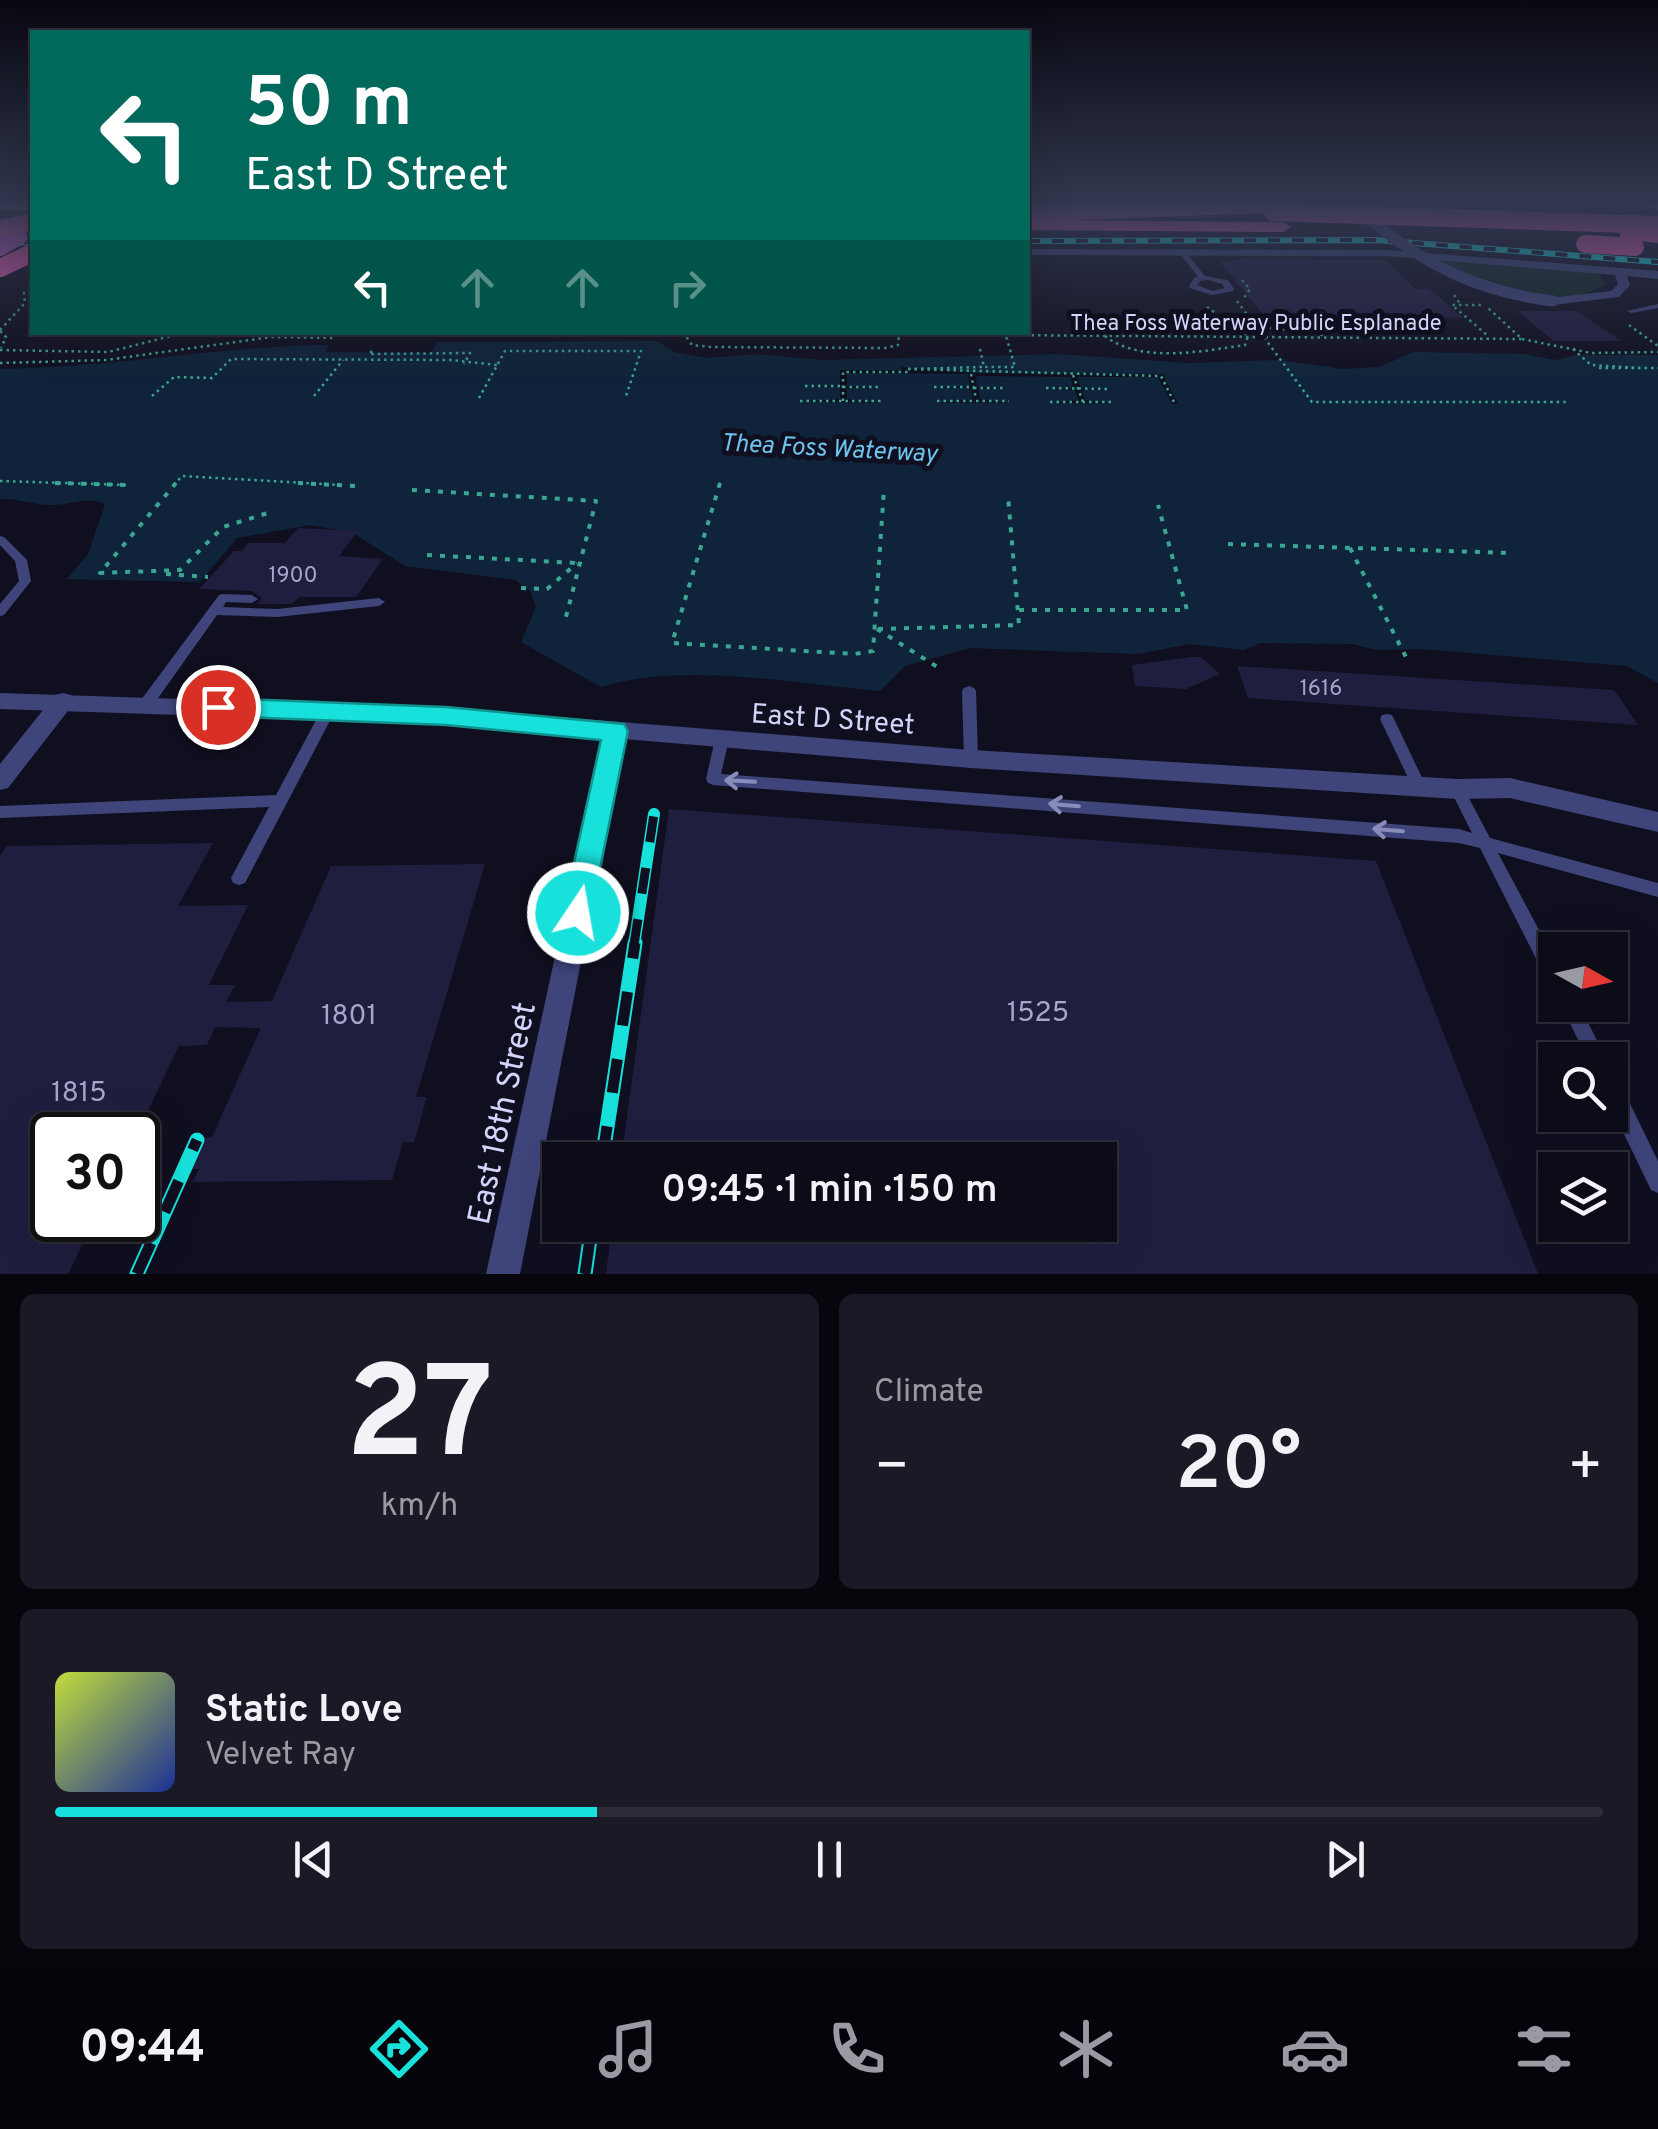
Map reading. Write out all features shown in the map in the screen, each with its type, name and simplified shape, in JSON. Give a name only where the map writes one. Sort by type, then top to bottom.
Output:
[{"type":"street","points":[[1428,262],[1444,275],[1500,293],[1553,301],[1616,294],[1624,285],[1618,271]]},
{"type":"street","points":[[1523,262],[1658,276]]},
{"type":"street","name":"East D Street","points":[[0,701],[328,711],[970,759],[1527,791],[1658,822]]},
{"type":"street","points":[[0,781],[64,702]]},
{"type":"street","name":"East 18th Street","points":[[503,1274],[615,731]]},
{"type":"lane","points":[[1191,262],[1203,278]]},
{"type":"lane","points":[[1631,311],[1658,306]]},
{"type":"lane","points":[[0,539],[20,560],[25,581],[0,612]]},
{"type":"lane","points":[[146,704],[218,604],[252,599]]},
{"type":"lane","points":[[295,601],[323,609]]},
{"type":"lane","points":[[218,604],[323,609],[378,602]]},
{"type":"lane","points":[[969,691],[970,759]]},
{"type":"lane","points":[[239,878],[328,711]]},
{"type":"lane","points":[[1387,719],[1420,786]]},
{"type":"lane","points":[[722,740],[714,779],[1322,824],[1484,842],[1658,890]]},
{"type":"lane","points":[[1457,789],[1538,945]]},
{"type":"lane","points":[[0,812],[278,802]]},
{"type":"lane","points":[[1628,1121],[1658,1183]]},
{"type":"path","points":[[30,289],[0,330],[6,337],[0,350],[108,352],[175,335]]},
{"type":"path","points":[[1460,291],[1452,296],[1461,305]]},
{"type":"path","points":[[1237,301],[1312,402],[1569,402]]},
{"type":"path","points":[[1105,336],[1124,348],[1197,353],[1245,345],[1248,336],[1203,304],[1212,303]]},
{"type":"path","points":[[1490,338],[1452,305],[1487,306],[1522,339]]},
{"type":"path","points":[[1230,324],[1255,324],[1324,336]]},
{"type":"path","points":[[690,335],[688,342],[700,347],[885,348],[898,344],[899,335]]},
{"type":"path","points":[[908,372],[1015,367],[1006,335]]},
{"type":"path","name":"Thea Foss Waterway Public Esplanade","points":[[1006,335],[1490,338],[1522,339],[1590,353],[1657,350]]},
{"type":"path","points":[[0,363],[106,360],[272,337],[335,338]]},
{"type":"path","points":[[980,347],[984,367]]},
{"type":"path","points":[[1573,348],[1591,365],[1640,368]]},
{"type":"path","points":[[372,351],[370,354],[470,353],[464,364]]},
{"type":"path","points":[[479,398],[506,351],[641,351],[625,399]]},
{"type":"path","points":[[152,396],[174,377],[212,378],[231,359],[497,365]]},
{"type":"path","points":[[314,396],[343,360]]},
{"type":"path","points":[[1599,368],[1658,368]]},
{"type":"path","points":[[843,401],[843,372],[908,372],[1161,376],[1175,404]]},
{"type":"path","points":[[971,374],[977,401]]},
{"type":"path","points":[[1073,375],[1083,402]]},
{"type":"path","points":[[805,386],[882,387]]},
{"type":"path","points":[[934,387],[1006,388]]},
{"type":"path","points":[[1046,388],[1110,389]]},
{"type":"path","points":[[800,400],[884,401]]},
{"type":"path","points":[[936,401],[1009,401]]},
{"type":"path","points":[[1050,402],[1113,402]]},
{"type":"path","points":[[208,577],[100,572],[182,476],[354,486]]},
{"type":"path","points":[[721,480],[672,643],[866,654],[876,644],[884,488]]},
{"type":"path","points":[[0,481],[128,485]]},
{"type":"path","points":[[412,490],[596,501],[576,564],[566,616]]},
{"type":"path","points":[[877,629],[1019,625],[1008,496]]},
{"type":"path","points":[[1019,610],[1187,610],[1158,505]]},
{"type":"path","points":[[162,573],[180,570],[223,527],[268,512]]},
{"type":"path","points":[[1228,544],[1511,553]]},
{"type":"path","points":[[1350,548],[1408,661]]},
{"type":"path","points":[[427,555],[576,564]]},
{"type":"path","points":[[521,588],[547,588],[576,564]]},
{"type":"path","points":[[877,629],[939,668]]},
{"type":"green space","points":[[1441,262],[1586,271],[1599,275],[1606,284],[1586,293],[1541,296],[1471,276]]},
{"type":"water","name":"Thea Foss Waterway","points":[[657,341],[674,352],[707,358],[758,354],[821,360],[1057,354],[1188,363],[1279,360],[1343,369],[1379,367],[1414,352],[1525,354],[1555,360],[1576,355],[1658,355],[1658,683],[1627,666],[1420,649],[1377,650],[1352,644],[1260,643],[1244,650],[1189,644],[1139,654],[970,648],[905,666],[880,691],[702,675],[633,679],[601,687],[521,642],[536,607],[530,591],[515,580],[405,566],[353,533],[310,525],[237,538],[200,582],[67,579],[88,554],[105,504],[91,501],[48,505],[0,499],[0,369],[288,346],[329,345],[326,352],[430,353],[438,342]]},
{"type":"pier","points":[[901,367],[975,373],[1163,374],[1178,404],[1172,404],[1158,377],[1077,377],[1081,388],[1110,389],[1082,390],[1085,400],[1113,404],[1050,403],[1078,400],[1075,390],[1046,389],[1074,388],[1070,377],[976,376],[977,387],[1006,389],[978,389],[980,399],[1010,403],[937,403],[973,399],[970,388],[935,388],[970,386],[968,374],[847,373],[847,386],[883,388],[847,388],[847,399],[883,403],[800,402],[840,399],[840,387],[805,387],[840,385],[840,370]]},
{"type":"building","points":[[1220,262],[1388,262],[1416,289],[1429,288],[1463,318],[1333,319],[1338,325],[1278,325],[1265,317]]},
{"type":"building","points":[[1517,311],[1576,311],[1622,341],[1554,341]]},
{"type":"building","points":[[298,528],[358,531],[339,556],[383,559],[356,597],[300,597],[292,604],[257,604],[262,598],[252,591],[199,589],[234,551],[242,551],[248,543],[285,543]]},
{"type":"building","points":[[1201,657],[1220,674],[1186,689],[1135,686],[1132,665]]},
{"type":"building","points":[[1237,666],[1614,690],[1638,725],[1248,698]]},
{"type":"building","points":[[669,809],[1376,861],[1538,1274],[606,1274],[610,1242],[1117,1242],[1117,1142],[623,1142]]},
{"type":"building","points":[[213,843],[178,906],[248,905],[209,985],[235,985],[226,1002],[272,1001],[331,866],[485,864],[416,1097],[427,1097],[414,1142],[403,1142],[392,1180],[192,1182],[199,1169],[187,1170],[202,1138],[212,1137],[261,1028],[215,1027],[207,1045],[179,1046],[147,1112],[30,1112],[30,1242],[83,1242],[68,1274],[0,1274],[0,855],[7,846]]},
{"type":"railway","points":[[634,945],[654,814]]},
{"type":"railway","points":[[605,1142],[635,943]]},
{"type":"railway","points":[[137,1274],[197,1140]]},
{"type":"railway","points":[[585,1274],[590,1242]]},
{"type":"route","points":[[218,707],[446,716],[615,731],[578,913]]}]
